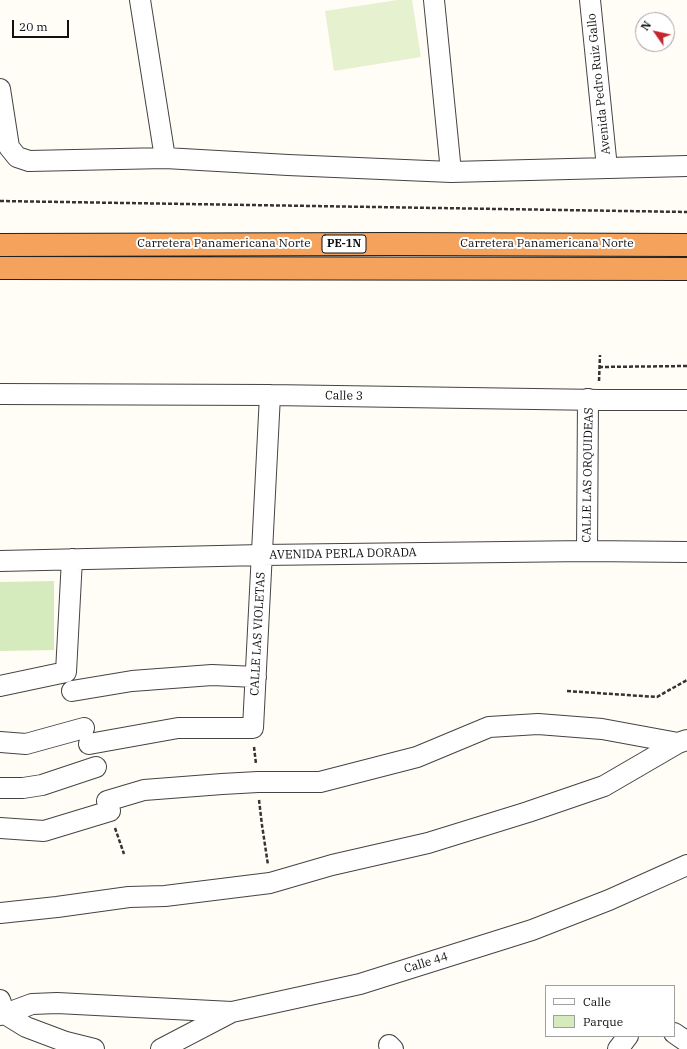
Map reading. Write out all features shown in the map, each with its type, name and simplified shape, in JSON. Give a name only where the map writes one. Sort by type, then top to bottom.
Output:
[{"type":"highway","name":"Carretera Panamericana Norte","points":[[0,245],[687,245]]},
{"type":"highway","name":"Carretera Panamericana Norte","points":[[0,268],[687,269]]},
{"type":"street","points":[[140,0],[165,158]]},
{"type":"street","points":[[434,0],[451,172]]},
{"type":"street","name":"Avenida Pedro Ruiz Gallo","points":[[590,0],[607,168]]},
{"type":"street","points":[[0,90],[9,147],[18,157],[29,161],[165,158],[451,172],[687,166]]},
{"type":"street","name":"Calle 3","points":[[0,394],[270,395],[687,400]]},
{"type":"street","name":"CALLE LAS VIOLETAS","points":[[253,728],[270,395]]},
{"type":"street","name":"CALLE LAS ORQUIDEAS","points":[[587,551],[594,400]]},
{"type":"street","name":"AVENIDA PERLA DORADA","points":[[0,561],[587,551],[687,552]]},
{"type":"street","points":[[0,686],[66,672],[72,559]]},
{"type":"street","points":[[72,691],[132,681],[205,675],[256,677]]},
{"type":"street","points":[[0,828],[44,831],[144,790],[258,782],[320,782],[417,757],[489,727],[538,724],[602,729],[682,741]]},
{"type":"street","points":[[0,742],[26,744],[86,736],[178,728],[253,728]]},
{"type":"street","points":[[0,913],[56,908],[128,897],[165,896],[270,883],[332,865],[428,843],[528,812],[604,786],[682,741]]},
{"type":"street","points":[[0,788],[23,788],[42,785],[96,766]]},
{"type":"street","name":"Calle 44","points":[[161,1049],[232,1012],[360,984],[532,930],[609,900],[687,865]]},
{"type":"street","points":[[2,1010],[32,1004],[57,1003],[232,1012]]},
{"type":"street","points":[[2,1010],[26,1027],[66,1042],[94,1049]]},
{"type":"street","points":[[675,1034],[687,1042]]},
{"type":"street","points":[[618,1049],[627,1037]]},
{"type":"path","points":[[0,201],[687,212]]},
{"type":"path","points":[[594,400],[600,355]]},
{"type":"path","points":[[599,367],[687,366]]},
{"type":"path","points":[[567,692],[657,697],[687,680]]},
{"type":"path","points":[[253,728],[262,825],[270,883]]},
{"type":"green space","points":[[397,0],[412,0],[421,57],[334,71],[325,11]]},
{"type":"green space","points":[[54,581],[54,650],[0,651],[0,582]]}]
